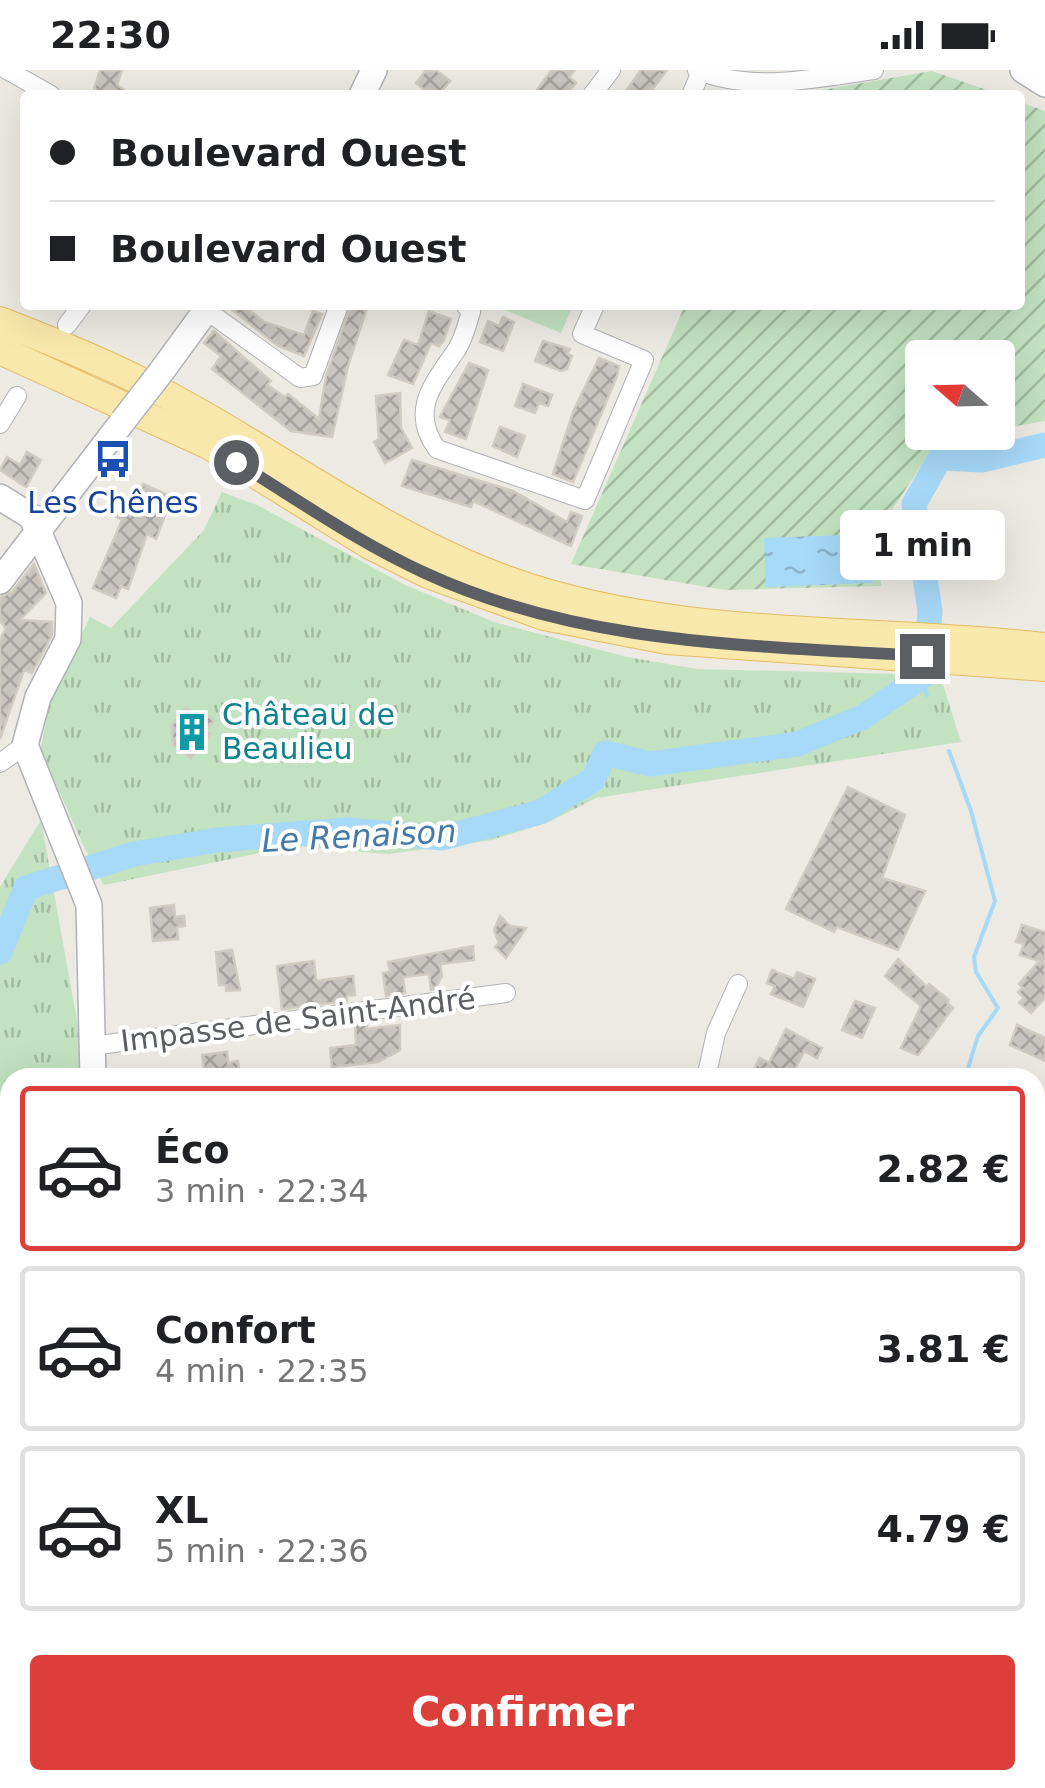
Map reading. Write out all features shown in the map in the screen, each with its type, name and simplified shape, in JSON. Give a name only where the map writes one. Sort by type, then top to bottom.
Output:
[{"type":"main road","points":[[0,321],[148,385],[380,524],[510,582],[550,595],[672,620],[898,644]]},
{"type":"main road","points":[[0,350],[209,445],[370,545],[428,574],[544,616],[667,640],[1045,647]]},
{"type":"main road","points":[[949,647],[1045,668]]},
{"type":"street","points":[[8,70],[42,90]]},
{"type":"street","points":[[596,90],[611,70]]},
{"type":"street","points":[[699,71],[752,81],[800,81],[874,70]]},
{"type":"street","points":[[1023,70],[1045,84]]},
{"type":"street","points":[[68,325],[78,310]]},
{"type":"street","points":[[0,580],[207,310]]},
{"type":"street","points":[[211,310],[300,378],[314,376],[336,310]]},
{"type":"street","points":[[470,310],[460,346],[428,388],[425,402],[431,441],[437,449],[585,500],[644,360],[582,334],[593,310]]},
{"type":"street","points":[[0,424],[18,396]]},
{"type":"street","points":[[0,498],[32,517],[70,603],[68,639],[38,697],[25,745],[89,905],[94,1068]]},
{"type":"street","points":[[0,763],[25,745]]},
{"type":"street","points":[[708,1068],[716,1033],[738,984]]},
{"type":"street","name":"Impasse de Saint-André","points":[[91,1046],[506,993]]},
{"type":"green space","points":[[932,71],[987,90],[822,90]]},
{"type":"green space","points":[[1025,104],[1045,111],[1045,421],[1015,426],[1015,340],[905,340],[905,450],[935,450],[930,452],[877,533],[881,586],[725,590],[571,564],[683,310],[1025,310]]},
{"type":"green space","points":[[505,310],[571,310],[561,333]]},
{"type":"green space","points":[[222,492],[257,505],[405,585],[494,622],[627,657],[697,669],[940,675],[961,742],[596,798],[549,822],[492,840],[389,854],[293,846],[104,885],[40,752],[51,697],[90,617],[111,628],[204,530]]},
{"type":"green space","points":[[41,820],[85,1068],[0,1068],[0,887]]},
{"type":"water","points":[[872,534],[873,583],[766,587],[764,538]]},
{"type":"building","points":[[100,70],[122,70],[117,85],[124,90],[94,89]]},
{"type":"building","points":[[426,70],[436,70],[450,81],[442,90],[424,90],[416,83]]},
{"type":"building","points":[[552,70],[575,70],[569,77],[576,83],[570,90],[537,90]]},
{"type":"building","points":[[641,70],[667,70],[652,90],[627,90]]},
{"type":"building","points":[[232,310],[249,310],[264,322],[304,335],[313,311],[322,314],[304,356],[278,346]]},
{"type":"building","points":[[349,310],[366,310],[348,366],[332,437],[291,431],[212,369],[221,356],[204,343],[214,331],[271,381],[267,385],[285,397],[288,394],[319,419],[326,376]]},
{"type":"building","points":[[429,311],[451,319],[444,340],[439,346],[431,343],[413,384],[388,375],[404,340],[418,345]]},
{"type":"building","points":[[503,317],[514,322],[503,351],[480,342],[488,321],[499,326]]},
{"type":"building","points":[[543,341],[570,349],[567,354],[572,356],[567,369],[561,371],[535,361]]},
{"type":"building","points":[[599,358],[619,366],[617,376],[573,482],[553,474],[573,412]]},
{"type":"building","points":[[469,363],[488,370],[466,439],[445,432],[450,420],[440,417]]},
{"type":"building","points":[[523,384],[552,395],[548,406],[539,403],[535,413],[515,406]]},
{"type":"building","points":[[400,393],[401,428],[412,448],[385,463],[374,442],[379,439],[376,396]]},
{"type":"building","points":[[500,427],[525,436],[517,457],[493,446]]},
{"type":"building","points":[[27,452],[41,460],[26,487],[0,470],[7,457],[20,465]]},
{"type":"building","points":[[412,460],[513,491],[567,522],[571,512],[582,516],[571,546],[473,501],[471,507],[402,486]]},
{"type":"building","points":[[143,484],[172,497],[156,539],[147,534],[128,589],[121,586],[116,598],[93,588],[122,520],[116,517],[125,497],[136,501]]},
{"type":"building","points":[[34,564],[46,593],[20,620],[52,622],[52,635],[32,673],[24,670],[0,739],[0,639],[6,628],[0,621],[0,597],[12,592]]},
{"type":"building","name":"Château de Beaulieu","points":[[186,708],[199,718],[204,713],[214,721],[206,730],[210,734],[191,758],[173,744],[171,726]]},
{"type":"building","points":[[848,787],[905,815],[882,878],[925,891],[898,950],[837,927],[834,932],[786,909]]},
{"type":"building","points":[[174,905],[175,917],[184,916],[185,926],[177,927],[178,939],[153,941],[150,908]]},
{"type":"building","points":[[500,916],[510,926],[526,928],[506,958],[495,947],[499,943],[494,930]]},
{"type":"building","points":[[1022,925],[1045,932],[1045,998],[1031,1013],[1019,1003],[1024,998],[1018,992],[1023,988],[1019,984],[1039,961],[1020,955],[1024,944],[1016,942]]},
{"type":"building","points":[[473,946],[474,960],[440,964],[442,976],[435,989],[431,990],[429,974],[403,977],[405,993],[386,996],[383,973],[390,972],[388,962]]},
{"type":"building","points":[[232,950],[240,990],[226,991],[226,985],[219,985],[216,952]]},
{"type":"building","points":[[898,959],[927,987],[929,984],[949,1000],[947,1003],[953,1008],[918,1055],[901,1048],[921,1006],[885,976]]},
{"type":"building","points":[[314,961],[316,981],[353,976],[355,995],[347,996],[347,1001],[282,1009],[277,966]]},
{"type":"building","points":[[772,970],[794,979],[797,972],[815,979],[803,1007],[771,994],[775,986],[767,983]]},
{"type":"building","points":[[855,1001],[875,1008],[862,1038],[842,1030]]},
{"type":"building","points":[[367,1023],[367,1029],[400,1025],[400,1050],[378,1062],[332,1067],[330,1048],[356,1045],[355,1025]]},
{"type":"building","points":[[1017,1025],[1045,1038],[1045,1061],[1010,1045]]},
{"type":"building","points":[[786,1029],[822,1048],[817,1058],[804,1051],[796,1068],[755,1068],[760,1058],[769,1063]]},
{"type":"building","points":[[227,1052],[228,1063],[238,1061],[239,1068],[204,1068],[202,1055]]},
{"type":"waterway","name":"Le Renaison","points":[[0,952],[26,888],[134,854],[217,840],[347,830],[442,838],[540,812],[594,779],[605,753],[650,764],[797,744],[863,717],[925,674],[930,611],[914,504],[940,458],[982,460],[1045,445]]},
{"type":"waterway","points":[[909,685],[925,689],[927,695]]},
{"type":"waterway","points":[[949,751],[971,811],[995,901],[974,957],[976,972],[998,1008],[978,1036],[968,1068]]},
{"type":"place","name":"Les Chênes","points":[[113,459]]},
{"type":"place","name":"Château de Beaulieu","points":[[192,732]]},
{"type":"route","points":[[236,462],[370,545],[428,574],[544,616],[667,640],[922,656]]}]
